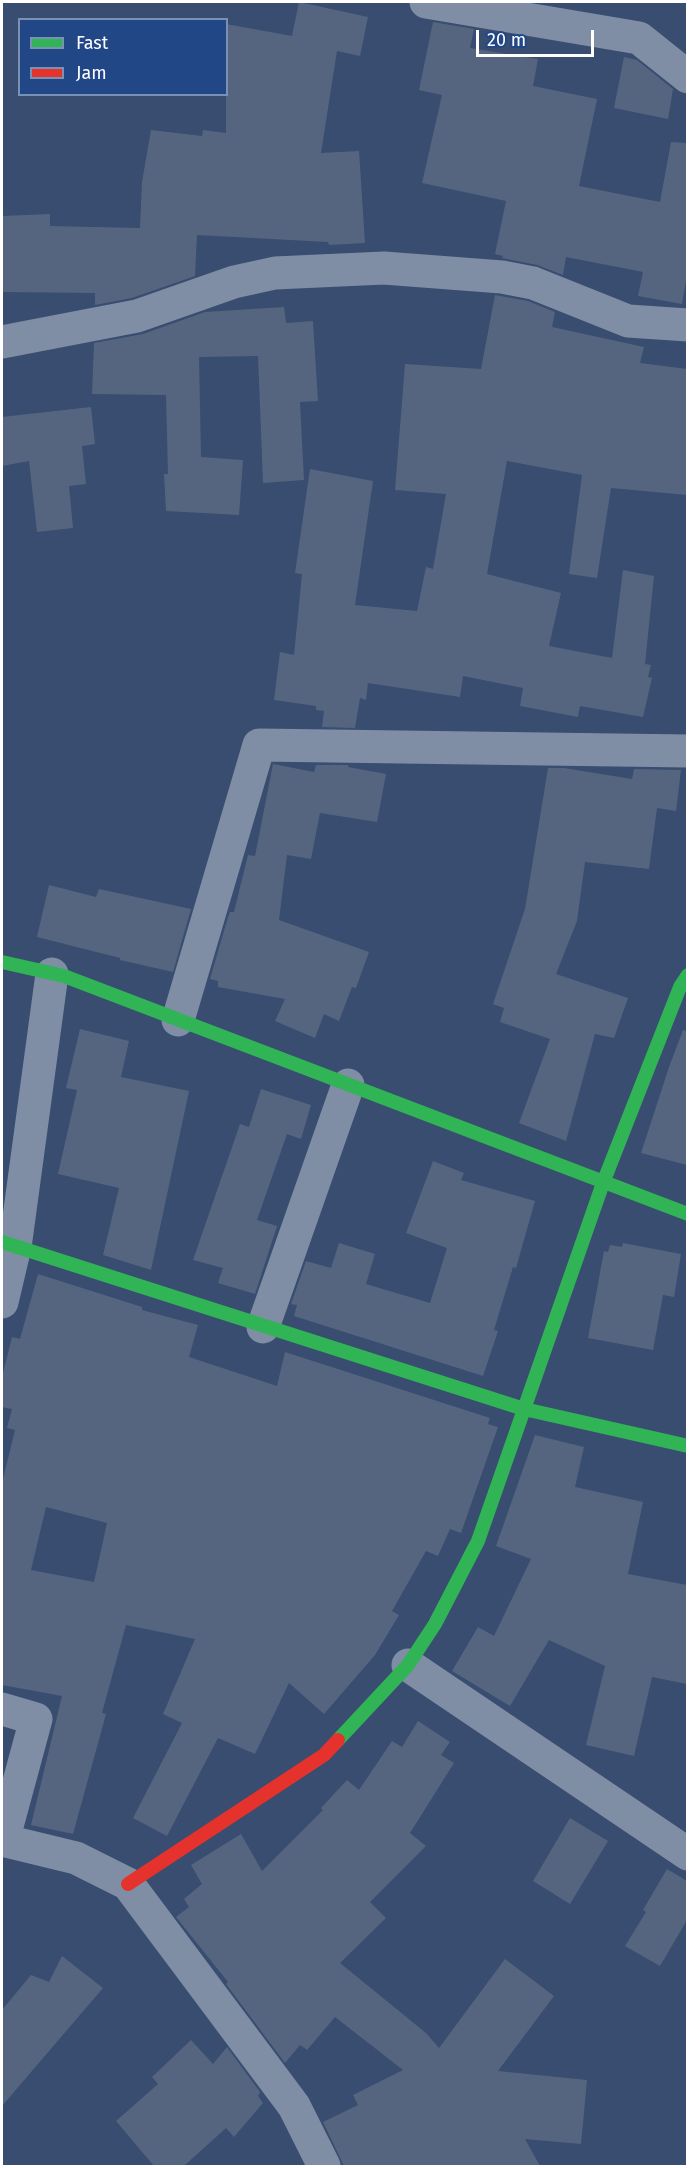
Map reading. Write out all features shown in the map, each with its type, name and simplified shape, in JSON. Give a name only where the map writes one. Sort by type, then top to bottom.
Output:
[{"type":"street","points":[[426,2],[639,38],[687,77]]},
{"type":"street","points":[[2,342],[137,316],[234,282],[275,273],[384,268],[502,277],[533,283],[628,321],[687,325]]},
{"type":"street","points":[[178,1020],[260,745],[687,751]]},
{"type":"street","points":[[2,962],[64,976],[687,1214]]},
{"type":"street","points":[[2,1302],[8,1245],[52,974]]},
{"type":"street","points":[[128,1884],[324,1755],[408,1665],[435,1624],[478,1541],[603,1183],[680,987],[687,975]]},
{"type":"street","points":[[263,1327],[348,1085]]},
{"type":"street","points":[[8,1245],[524,1408],[687,1446]]},
{"type":"street","points":[[408,1665],[687,1854]]},
{"type":"street","points":[[2,1709],[36,1719],[2,1840],[76,1858],[128,1884],[294,2106],[324,2166]]},
{"type":"building","points":[[299,2],[368,17],[360,56],[337,51],[321,153],[359,151],[365,243],[329,245],[328,242],[197,235],[195,276],[132,298],[95,305],[95,293],[2,292],[2,216],[50,214],[50,226],[140,228],[142,182],[151,130],[202,136],[203,130],[226,133],[228,24],[292,36]]},
{"type":"building","points":[[433,22],[474,29],[470,48],[538,59],[533,86],[597,99],[579,186],[660,202],[671,142],[687,143],[687,275],[682,304],[638,296],[643,272],[566,257],[563,275],[537,265],[502,258],[503,256],[495,254],[506,201],[422,183],[442,95],[419,90]]},
{"type":"building","points":[[624,57],[637,60],[673,89],[668,119],[614,108]]},
{"type":"building","points":[[495,295],[528,301],[555,312],[552,327],[644,347],[640,363],[687,369],[687,495],[611,488],[597,578],[569,574],[582,475],[507,461],[487,574],[561,593],[549,646],[612,658],[623,570],[654,576],[645,664],[651,665],[648,677],[652,678],[643,717],[580,706],[578,717],[520,706],[523,688],[463,676],[460,697],[368,683],[366,700],[360,698],[355,728],[322,727],[324,711],[316,710],[316,706],[274,700],[280,652],[294,655],[302,574],[295,573],[310,469],[373,481],[355,605],[417,611],[426,567],[433,569],[446,494],[395,490],[405,364],[481,369]]},
{"type":"building","points":[[284,307],[286,323],[313,321],[318,401],[300,402],[304,480],[263,483],[258,356],[199,357],[201,457],[243,460],[239,515],[166,511],[164,474],[168,474],[166,395],[92,394],[94,343],[143,334],[205,312]]},
{"type":"building","points":[[91,407],[95,444],[82,446],[86,484],[69,486],[73,528],[37,532],[29,461],[2,466],[2,417]]},
{"type":"building","points":[[273,764],[314,772],[316,765],[348,765],[348,767],[386,774],[377,822],[320,813],[311,859],[287,855],[279,920],[369,952],[356,988],[352,987],[339,1021],[324,1014],[315,1038],[275,1021],[285,999],[218,987],[218,981],[210,979],[228,917],[230,912],[234,912],[248,855],[255,856]]},
{"type":"building","points":[[548,768],[564,768],[632,779],[634,769],[681,770],[676,811],[657,808],[649,869],[585,862],[577,921],[556,974],[628,998],[614,1038],[595,1034],[566,1141],[519,1123],[550,1039],[500,1022],[504,1008],[493,1004],[525,909]]},
{"type":"building","points":[[49,885],[96,897],[99,889],[191,909],[173,972],[37,937]]},
{"type":"building","points":[[80,1029],[129,1041],[121,1077],[189,1091],[151,1270],[103,1255],[119,1188],[58,1174],[77,1090],[66,1088]]},
{"type":"building","points":[[683,1030],[687,1031],[687,1165],[641,1153]]},
{"type":"building","points":[[261,1089],[311,1105],[301,1139],[287,1134],[257,1220],[277,1226],[255,1294],[218,1283],[223,1268],[193,1260],[240,1124],[249,1127]]},
{"type":"building","points":[[433,1161],[464,1173],[461,1180],[535,1201],[516,1268],[513,1267],[494,1330],[498,1331],[483,1376],[294,1316],[297,1305],[291,1304],[306,1261],[331,1268],[339,1243],[375,1254],[366,1284],[430,1303],[447,1248],[406,1233]]},
{"type":"building","points":[[623,1243],[681,1254],[674,1297],[663,1295],[653,1350],[588,1338],[604,1251],[608,1252],[610,1245],[622,1247]]},
{"type":"building","points":[[38,1274],[142,1307],[142,1310],[198,1325],[189,1357],[277,1386],[285,1352],[490,1418],[488,1424],[498,1427],[461,1533],[450,1529],[438,1556],[426,1551],[392,1611],[399,1615],[375,1655],[324,1714],[289,1683],[255,1754],[218,1738],[167,1836],[133,1818],[182,1723],[163,1714],[195,1639],[126,1625],[102,1713],[106,1714],[73,1834],[31,1825],[62,1696],[2,1685],[2,1483],[15,1430],[7,1428],[12,1409],[2,1407],[2,1377],[12,1337],[20,1339]],"holes":[[[46,1507],[107,1523],[94,1582],[31,1570]]]},
{"type":"building","points":[[535,1435],[584,1447],[575,1487],[643,1502],[628,1574],[687,1585],[687,1684],[652,1677],[634,1756],[586,1745],[605,1666],[549,1640],[510,1706],[452,1671],[478,1627],[494,1636],[531,1559],[496,1546]]},
{"type":"building","points":[[418,1721],[450,1742],[441,1755],[454,1763],[410,1833],[426,1846],[370,1902],[386,1918],[340,1963],[426,2033],[439,2048],[505,1959],[554,1996],[498,2071],[587,2080],[581,2144],[525,2139],[540,2166],[344,2166],[323,2122],[358,2105],[353,2095],[403,2070],[335,2017],[307,2050],[300,2045],[285,2063],[226,1984],[228,1982],[176,1917],[189,1907],[184,1899],[202,1884],[191,1865],[241,1834],[262,1871],[323,1810],[321,1808],[347,1780],[359,1790],[392,1741],[402,1747]]},
{"type":"building","points":[[570,1818],[608,1841],[570,1904],[533,1881]]},
{"type":"building","points":[[667,1869],[687,1881],[687,1920],[660,1966],[625,1946],[646,1912],[643,1910]]},
{"type":"building","points":[[62,1956],[103,1988],[2,2106],[2,2010],[31,1975],[49,1982]]},
{"type":"building","points":[[191,2040],[213,2064],[227,2047],[260,2092],[258,2096],[263,2103],[234,2137],[226,2128],[184,2166],[154,2166],[116,2121],[158,2084],[152,2077]]},
{"type":"traffic: fast","points":[[2,962],[64,976],[688,1214]]},
{"type":"traffic: fast","points":[[338,1740],[408,1665],[435,1624],[478,1541],[603,1183],[680,987],[688,975]]},
{"type":"traffic: fast","points":[[2,1242],[524,1409],[688,1446]]},
{"type":"traffic: jam","points":[[128,1884],[324,1755],[338,1740]]}]
